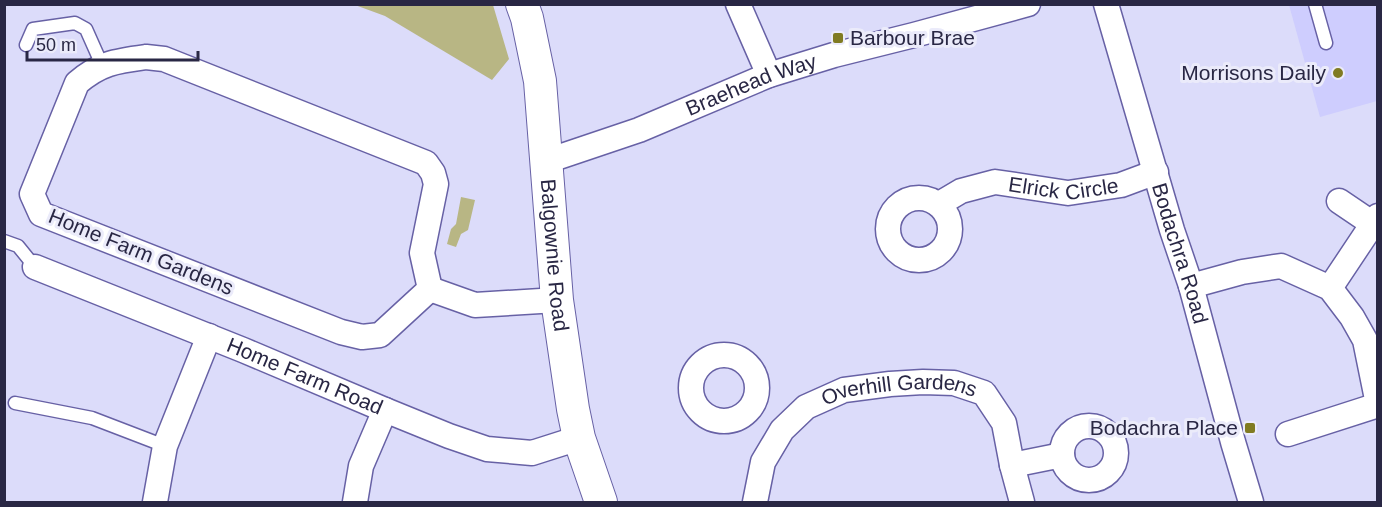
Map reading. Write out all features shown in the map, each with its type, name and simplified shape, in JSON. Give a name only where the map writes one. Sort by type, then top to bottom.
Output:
[{"type":"street","name":"Balgownie Road","points":[[522,4],[540,81],[557,300],[571,399],[579,438],[601,502]]},
{"type":"street","points":[[738,4],[769,75]]},
{"type":"street","name":"Braehead Way","points":[[547,161],[639,130],[769,75],[834,55],[1028,4]]},
{"type":"street","name":"Bodachra Road","points":[[1106,4],[1191,286],[1251,502]]},
{"type":"street","name":"Home Farm Gardens","points":[[146,57],[164,59],[426,163],[434,173],[436,184],[422,253],[430,289],[380,335],[362,337],[341,332],[41,214],[32,194],[77,83],[102,65],[116,61],[146,57]]},
{"type":"street","name":"Elrick Circle","points":[[939,204],[961,191],[995,182],[1068,193],[1121,185],[1156,172]]},
{"type":"street","points":[[1330,288],[1375,220],[1339,201]]},
{"type":"street","points":[[1191,286],[1242,272],[1281,266],[1330,288],[1371,338],[1377,404],[1288,434]]},
{"type":"street","name":"Home Farm Road","points":[[36,267],[210,336],[449,436],[487,449],[532,453],[579,438]]},
{"type":"street","points":[[430,289],[476,304],[557,300]]},
{"type":"street","points":[[155,502],[165,446],[210,336]]},
{"type":"street","name":"Overhill Gardens","points":[[755,502],[763,462],[782,430],[806,407],[844,390],[923,382],[954,383],[984,393],[1004,423],[1022,502]]},
{"type":"street","points":[[750,408],[782,430]]},
{"type":"street","points":[[355,502],[361,466],[385,410]]},
{"type":"street","points":[[1012,465],[1062,455]]},
{"type":"lane","points":[[1315,4],[1326,43]]},
{"type":"lane","points":[[26,45],[33,29],[75,23],[86,29],[102,65]]},
{"type":"lane","points":[[4,241],[18,246],[36,267]]},
{"type":"lane","points":[[15,403],[92,417],[165,446]]},
{"type":"shaded area","points":[[355,5],[493,5],[509,59],[492,80],[385,16]]},
{"type":"shaded area","points":[[1289,5],[1377,5],[1377,101],[1320,117]]},
{"type":"shaded area","points":[[461,197],[475,200],[468,230],[461,234],[456,247],[447,244],[451,229],[456,224]]},
{"type":"place","name":"Barbour Brae","points":[[838,38]]},
{"type":"place","name":"Morrisons Daily","points":[[1338,73]]},
{"type":"place","name":"Bodachra Place","points":[[1250,428]]}]
